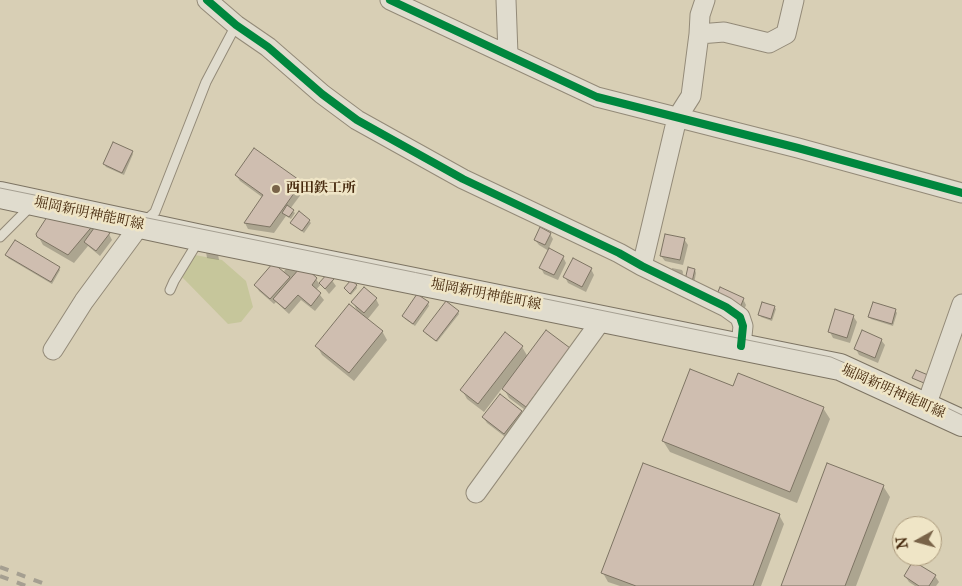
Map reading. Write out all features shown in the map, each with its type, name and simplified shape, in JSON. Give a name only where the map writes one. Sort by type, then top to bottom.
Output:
[{"type":"main road","name":"堀岡新明神能町線","points":[[0,180],[148,219],[742,339],[840,367],[929,399],[962,407]]},
{"type":"main road","name":"堀岡新明神能町線","points":[[0,195],[34,203],[148,219],[201,238],[602,318],[742,339]]},
{"type":"main road","name":"堀岡新明神能町線","points":[[929,399],[962,423]]},
{"type":"street","points":[[207,0],[236,25],[268,47],[322,94],[357,120],[463,179],[619,253],[726,307],[740,317],[742,339]]},
{"type":"street","points":[[390,0],[597,97],[798,148],[962,193]]},
{"type":"street","points":[[506,0],[508,54]]},
{"type":"street","points":[[642,266],[678,118],[691,96],[700,15],[705,0]]},
{"type":"street","points":[[699,34],[724,32],[769,43],[786,34],[794,0]]},
{"type":"street","points":[[53,350],[84,301],[148,219]]},
{"type":"street","points":[[929,399],[962,304]]},
{"type":"street","points":[[476,493],[602,318]]},
{"type":"lane","points":[[148,219],[206,82],[236,25]]},
{"type":"lane","points":[[0,236],[34,203]]},
{"type":"lane","points":[[170,290],[201,238]]},
{"type":"green space","points":[[195,255],[222,260],[246,281],[253,307],[241,322],[228,324],[182,277]]},
{"type":"building","points":[[113,142],[133,151],[122,173],[103,164]]},
{"type":"building","name":"西田鉄工所","points":[[254,148],[302,182],[270,227],[244,223],[263,195],[235,175]]},
{"type":"building","points":[[287,205],[294,210],[289,217],[282,213]]},
{"type":"building","points":[[299,211],[310,220],[302,231],[290,223]]},
{"type":"building","points":[[47,217],[95,223],[68,255],[37,237],[36,234]]},
{"type":"building","points":[[97,224],[110,233],[96,251],[84,242]]},
{"type":"building","points":[[540,227],[551,233],[545,245],[534,240]]},
{"type":"building","points":[[665,234],[685,238],[680,260],[660,256]]},
{"type":"building","points":[[15,240],[60,267],[51,282],[5,255]]},
{"type":"building","points":[[549,248],[564,256],[554,275],[539,268]]},
{"type":"building","points":[[573,258],[592,268],[582,287],[563,277]]},
{"type":"building","points":[[273,263],[290,277],[270,299],[254,285]]},
{"type":"building","points":[[688,267],[695,269],[692,282],[685,280]]},
{"type":"building","points":[[299,269],[304,272],[307,269],[317,278],[312,285],[321,293],[311,306],[298,295],[285,309],[273,299]]},
{"type":"building","points":[[328,273],[334,279],[325,289],[319,283]]},
{"type":"building","points":[[351,280],[357,285],[350,294],[344,288]]},
{"type":"building","points":[[364,287],[377,298],[364,313],[351,302]]},
{"type":"building","points":[[720,287],[744,298],[739,310],[715,299]]},
{"type":"building","points":[[417,294],[429,302],[413,324],[402,316]]},
{"type":"building","points":[[446,301],[459,311],[436,341],[423,331]]},
{"type":"building","points":[[762,302],[775,306],[771,319],[758,315]]},
{"type":"building","points":[[873,302],[896,309],[892,324],[868,317]]},
{"type":"building","points":[[349,304],[383,331],[349,373],[315,346]]},
{"type":"building","points":[[835,309],[854,315],[847,338],[828,332]]},
{"type":"building","points":[[546,330],[570,348],[526,407],[502,389]]},
{"type":"building","points":[[862,330],[882,339],[875,358],[854,349]]},
{"type":"building","points":[[505,332],[523,346],[478,404],[460,390]]},
{"type":"building","points":[[690,369],[733,386],[738,373],[824,407],[790,492],[662,441]]},
{"type":"building","points":[[916,370],[928,375],[924,383],[912,378]]},
{"type":"building","points":[[500,394],[522,411],[504,434],[482,417]]},
{"type":"building","points":[[643,463],[780,514],[753,586],[636,586],[601,573]]},
{"type":"building","points":[[827,463],[884,485],[845,586],[781,586]]},
{"type":"building","points":[[910,566],[921,566],[936,575],[929,586],[919,586],[904,576]]},
{"type":"tram line","points":[[0,188],[831,357],[962,415]]},
{"type":"railway","points":[[0,567],[50,586]]},
{"type":"railway","points":[[0,576],[26,586]]},
{"type":"cycle path","points":[[207,0],[236,25],[268,47],[322,94],[357,120],[463,179],[619,253],[726,307],[740,317],[743,326],[741,346]]},
{"type":"cycle path","points":[[390,0],[597,97],[798,148],[962,193]]},
{"type":"place","name":"西田鉄工所","points":[[276,189]]}]
